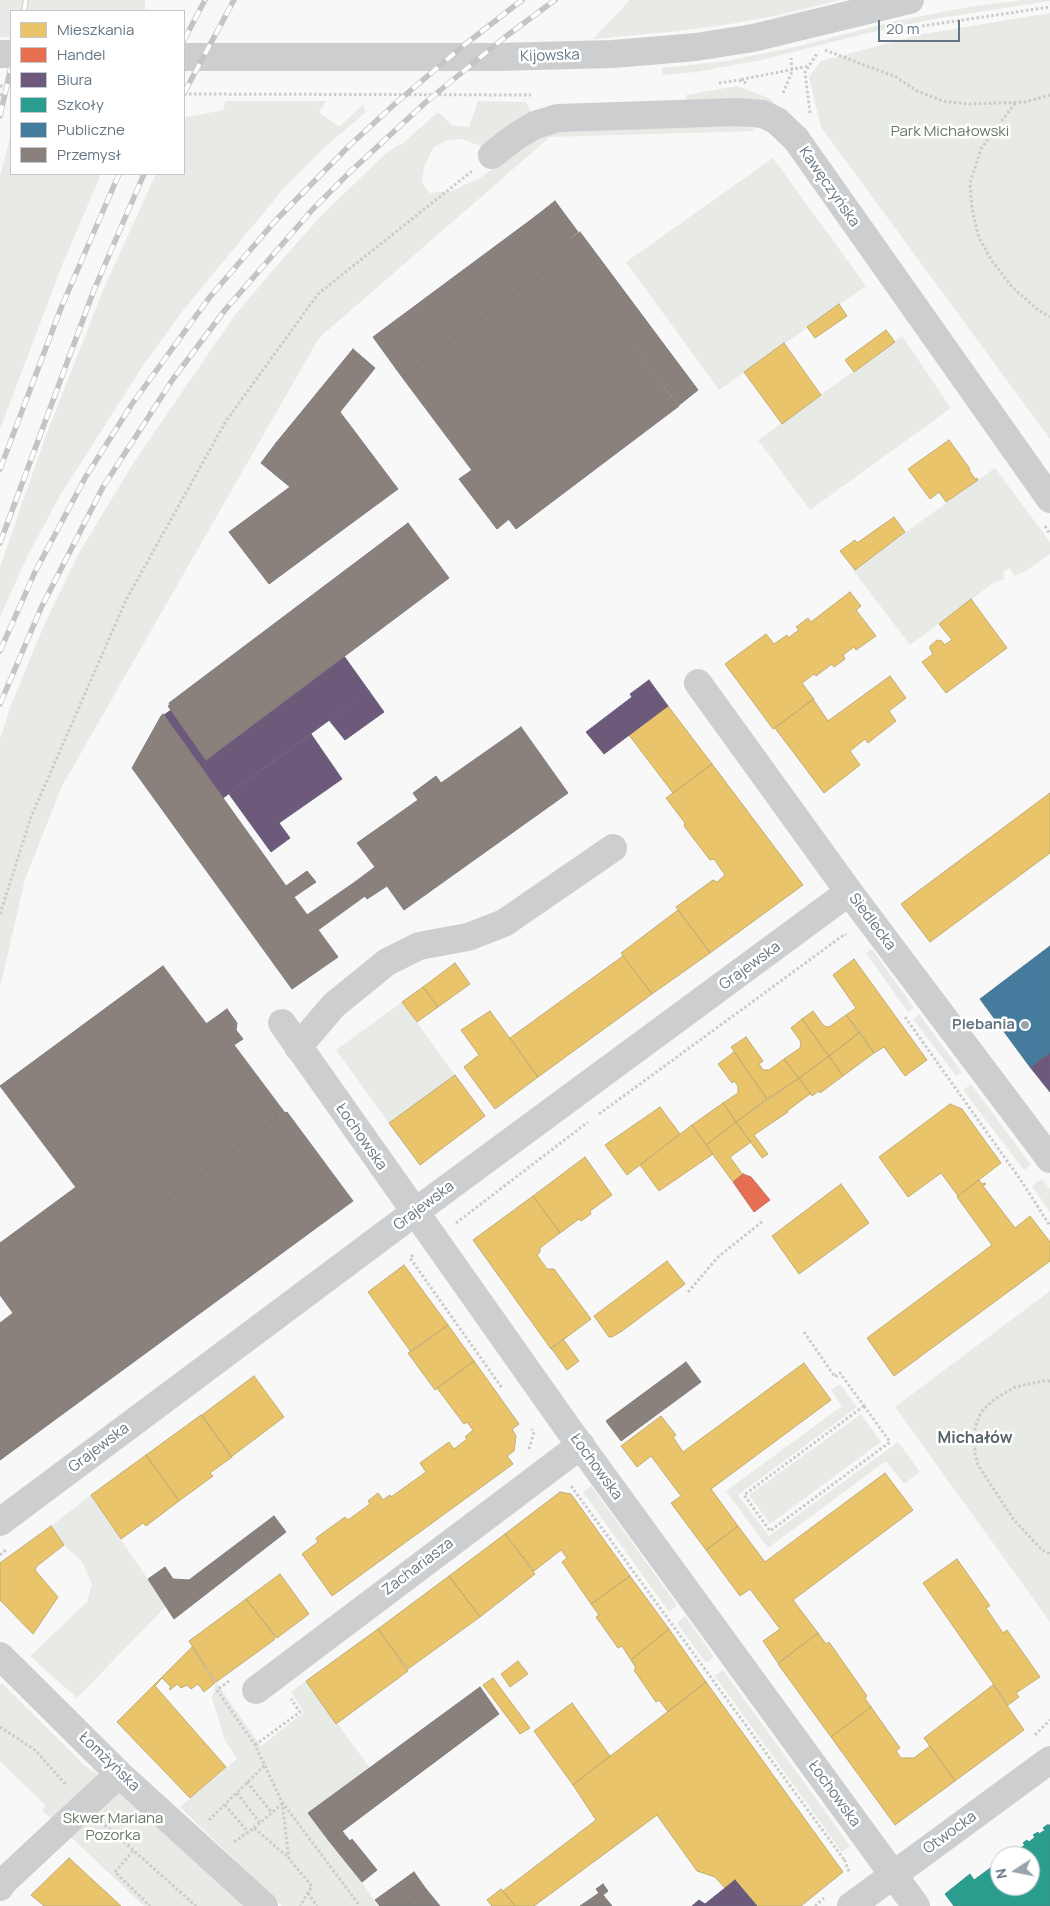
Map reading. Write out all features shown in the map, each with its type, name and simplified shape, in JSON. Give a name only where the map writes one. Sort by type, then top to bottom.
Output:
[{"type":"street","name":"Kijowska","points":[[185,57],[497,57],[613,54],[696,47],[753,38],[910,0]]},
{"type":"street","points":[[492,155],[515,136],[535,125],[558,118],[737,112],[764,114],[773,118]]},
{"type":"street","name":"Kawęczyńska","points":[[773,118],[796,139],[1050,499]]},
{"type":"street","name":"Siedlecka","points":[[698,683],[849,892],[1050,1159]]},
{"type":"street","points":[[298,1047],[334,1004],[387,962],[419,946],[468,937],[504,923],[613,848]]},
{"type":"street","name":"Grajewska","points":[[0,1522],[415,1212],[849,892]]},
{"type":"street","name":"Łochowska","points":[[282,1023],[581,1445],[916,1906]]},
{"type":"street","name":"Zachariasza","points":[[244,1684],[581,1445]]},
{"type":"street","name":"Łomżyńska","points":[[0,1656],[119,1774],[264,1906]]},
{"type":"street","name":"Otwocka","points":[[851,1906],[1050,1760]]},
{"type":"street","points":[[0,1887],[2,1883],[119,1774]]},
{"type":"path","points":[[916,27],[1050,7]]},
{"type":"path","points":[[809,54],[834,48]]},
{"type":"path","points":[[825,50],[896,77],[917,90],[943,101],[969,104],[1015,103],[1050,95]]},
{"type":"path","points":[[773,118],[792,69],[791,58],[800,56]]},
{"type":"path","points":[[710,84],[809,66]]},
{"type":"path","points":[[738,80],[747,84]]},
{"type":"path","points":[[185,94],[538,95]]},
{"type":"path","points":[[1015,103],[981,149],[970,183],[972,209],[979,238],[992,261],[1013,288],[1036,309],[1050,316]]},
{"type":"path","points":[[802,107],[809,110]]},
{"type":"path","points":[[0,914],[31,817],[126,600],[226,421],[318,294],[492,155]]},
{"type":"path","points":[[506,1393],[410,1258],[592,1119],[845,934],[851,941]]},
{"type":"path","points":[[900,1010],[1022,1182],[1050,1226]]},
{"type":"path","points":[[688,1292],[718,1257],[763,1221]]},
{"type":"path","points":[[804,1332],[835,1377],[840,1373],[864,1406],[890,1442],[770,1531],[744,1495],[864,1406]]},
{"type":"path","points":[[1050,1381],[1015,1387],[996,1398],[981,1412],[975,1428],[975,1453],[978,1465],[1014,1520],[1041,1549],[1050,1554]]},
{"type":"path","points":[[527,1454],[534,1432],[528,1424]]},
{"type":"path","points":[[565,1486],[571,1486],[845,1861],[850,1874]]},
{"type":"path","points":[[244,1684],[217,1690],[255,1745],[282,1803],[360,1906]]},
{"type":"path","points":[[255,1745],[300,1712],[287,1694]]},
{"type":"path","points":[[1033,1738],[1050,1720]]},
{"type":"path","points":[[0,1727],[35,1750],[85,1806],[133,1852],[196,1906]]},
{"type":"path","points":[[203,1826],[265,1765]]},
{"type":"path","points":[[247,1782],[272,1813]]},
{"type":"path","points":[[237,1792],[260,1823]]},
{"type":"path","points":[[227,1848],[254,1828],[282,1803]]},
{"type":"path","points":[[282,1803],[289,1859]]},
{"type":"path","points":[[225,1805],[248,1832]]},
{"type":"path","points":[[254,1828],[289,1859],[312,1886],[300,1906]]},
{"type":"path","points":[[845,1861],[870,1844]]},
{"type":"path","points":[[133,1852],[115,1872],[150,1906]]},
{"type":"path","points":[[308,1893],[317,1906]]},
{"type":"green space","points":[[0,0],[145,0],[145,10],[10,10],[10,37],[0,37]]},
{"type":"green space","points":[[630,0],[840,0],[774,16],[730,24],[680,31],[593,39]]},
{"type":"green space","points":[[1023,0],[1050,1],[934,19],[868,33],[761,60],[696,72],[662,75],[662,68],[726,61],[791,48],[896,21],[969,7]]},
{"type":"green space","name":"Park Michałowski","points":[[1050,13],[1050,439],[821,127],[809,77],[821,61],[923,34]]},
{"type":"green space","points":[[737,86],[769,98],[774,103],[761,100],[687,103],[686,95]]},
{"type":"green space","points":[[225,101],[326,101],[319,112],[339,127],[363,105],[366,112],[327,145],[285,187],[184,309],[144,364],[61,494],[27,557],[0,617],[0,567],[45,438],[104,288],[156,175],[185,175],[186,117],[224,110]]},
{"type":"green space","points":[[478,101],[526,102],[531,112],[484,147],[461,139],[448,140],[434,147],[424,167],[422,182],[429,193],[451,191],[480,178],[532,140],[554,131],[737,125],[750,127],[755,131],[550,137],[319,338],[62,786],[25,879],[0,988],[0,739],[11,705],[45,623],[78,555],[134,462],[235,315],[281,261],[320,217],[383,156],[398,145],[401,145],[438,112],[453,126],[469,127]]},
{"type":"green space","points":[[10,138],[10,175],[101,175],[63,263],[0,429],[0,176]]},
{"type":"green space","points":[[773,158],[866,286],[719,390],[626,262]]},
{"type":"green space","points":[[902,336],[951,408],[810,510],[758,440]]},
{"type":"green space","points":[[995,468],[1050,542],[1050,554],[1024,572],[1014,576],[1010,568],[1003,572],[1005,579],[993,583],[910,645],[853,570]]},
{"type":"green space","points":[[872,949],[914,1008],[908,1012],[866,953]]},
{"type":"green space","points":[[402,1002],[455,1075],[389,1123],[336,1050]]},
{"type":"green space","points":[[919,1014],[962,1072],[956,1076],[913,1019]]},
{"type":"green space","points":[[971,1084],[1031,1165],[1024,1170],[963,1090]]},
{"type":"green space","points":[[1042,1179],[1050,1189],[1050,1212],[1032,1186]]},
{"type":"green space","points":[[1050,1291],[1050,1622],[895,1407]]},
{"type":"green space","points":[[840,1384],[857,1407],[738,1495],[769,1536],[898,1442],[920,1472],[904,1484],[886,1461],[768,1548],[726,1491],[842,1406],[831,1390]]},
{"type":"green space","points":[[861,1414],[881,1442],[770,1524],[749,1495]]},
{"type":"green space","points":[[591,1486],[677,1605],[669,1612],[583,1492]]},
{"type":"green space","points":[[91,1495],[166,1606],[77,1698],[30,1656],[87,1602],[92,1584],[82,1562],[64,1545],[51,1526]]},
{"type":"green space","points":[[685,1616],[714,1657],[706,1663],[677,1623]]},
{"type":"green space","points":[[723,1670],[850,1846],[842,1852],[715,1676]]},
{"type":"green space","name":"Skwer Mariana Pozorka","points":[[306,1681],[370,1768],[309,1813],[378,1906],[282,1906],[180,1807],[237,1759],[225,1740],[212,1698],[216,1682],[261,1746],[304,1712],[291,1692]]},
{"type":"green space","name":"Skwer Mariana Pozorka","points":[[2,1683],[84,1765],[127,1794],[247,1906],[144,1906],[42,1810],[46,1806],[0,1761],[0,1684]]},
{"type":"building: Mieszkania","points":[[839,304],[847,316],[815,338],[807,327]]},
{"type":"building: Mieszkania","points":[[886,330],[895,342],[854,372],[845,360]]},
{"type":"building: Mieszkania","points":[[784,343],[821,395],[782,424],[744,372]]},
{"type":"building: Mieszkania","points":[[949,440],[975,479],[977,478],[978,480],[946,502],[939,492],[930,499],[908,469]]},
{"type":"building: Mieszkania","points":[[894,517],[905,532],[855,570],[840,551],[855,540],[857,543]]},
{"type":"building: Mieszkania","points":[[850,592],[861,606],[856,610],[876,636],[856,650],[854,647],[843,655],[845,659],[834,667],[832,664],[816,676],[814,674],[802,683],[814,699],[773,729],[725,664],[766,634],[774,644],[787,635],[788,638],[799,630],[796,627],[808,618],[811,622]]},
{"type":"building: Mieszkania","points":[[971,599],[1007,648],[946,693],[922,662],[933,654],[930,646],[937,640],[942,641],[944,645],[952,640],[939,624]]},
{"type":"building: Mieszkania","points":[[890,676],[906,698],[889,711],[896,721],[868,743],[865,739],[850,751],[860,765],[824,793],[775,728],[813,699],[828,721]]},
{"type":"building: Mieszkania","points":[[668,706],[712,764],[673,793],[629,735]]},
{"type":"building: Mieszkania","points":[[712,764],[803,885],[710,953],[676,907],[713,880],[717,882],[725,875],[714,859],[710,860],[684,826],[685,823],[666,798]]},
{"type":"building: Mieszkania","points":[[1050,793],[1050,853],[930,942],[901,904]]},
{"type":"building: Mieszkania","points":[[678,910],[710,953],[652,994],[621,953]]},
{"type":"building: Mieszkania","points":[[623,956],[652,994],[538,1077],[510,1038]]},
{"type":"building: Mieszkania","points":[[854,959],[927,1060],[905,1076],[884,1047],[874,1053],[846,1015],[856,1008],[833,975]]},
{"type":"building: Mieszkania","points":[[455,963],[470,984],[438,1007],[423,987]]},
{"type":"building: Mieszkania","points":[[423,987],[438,1007],[417,1022],[402,1002]]},
{"type":"building: Mieszkania","points":[[490,1011],[538,1077],[495,1109],[464,1067],[479,1055],[461,1030]]},
{"type":"building: Mieszkania","points":[[813,1011],[824,1026],[829,1027],[846,1015],[860,1032],[829,1056],[802,1019]]},
{"type":"building: Mieszkania","points":[[802,1019],[829,1056],[799,1078],[784,1059],[800,1048],[801,1042],[791,1028]]},
{"type":"building: Mieszkania","points":[[860,1032],[874,1053],[843,1076],[829,1056]]},
{"type":"building: Mieszkania","points":[[746,1037],[763,1061],[759,1064],[763,1070],[769,1070],[784,1059],[799,1078],[767,1099],[731,1047]]},
{"type":"building: Mieszkania","points":[[734,1052],[767,1099],[736,1122],[723,1103],[738,1093],[738,1086],[734,1081],[732,1083],[718,1064]]},
{"type":"building: Mieszkania","points":[[829,1056],[843,1076],[820,1093],[819,1091],[812,1096],[799,1078]]},
{"type":"building: Mieszkania","points":[[455,1075],[485,1116],[420,1165],[389,1123]]},
{"type":"building: Mieszkania","points":[[799,1078],[810,1094],[788,1112],[754,1135],[768,1154],[762,1158],[736,1122]]},
{"type":"building: Mieszkania","points":[[723,1103],[736,1122],[706,1145],[692,1125]]},
{"type":"building: Mieszkania","points":[[950,1104],[962,1109],[1001,1163],[958,1196],[941,1173],[908,1197],[879,1157]]},
{"type":"building: Mieszkania","points":[[660,1107],[680,1134],[627,1175],[605,1145]]},
{"type":"building: Mieszkania","points":[[736,1122],[751,1142],[730,1157],[743,1175],[733,1182],[706,1145]]},
{"type":"building: Mieszkania","points":[[692,1125],[713,1154],[659,1191],[640,1165]]},
{"type":"building: Mieszkania","points":[[585,1157],[612,1195],[590,1211],[591,1214],[581,1221],[579,1219],[560,1233],[533,1196]]},
{"type":"building: Mieszkania","points":[[979,1180],[982,1184],[986,1184],[983,1186],[1015,1228],[1030,1216],[1050,1242],[1050,1261],[894,1376],[867,1338],[992,1245],[957,1197]]},
{"type":"building: Mieszkania","points":[[841,1184],[869,1223],[799,1274],[772,1236]]},
{"type":"building: Mieszkania","points":[[533,1196],[560,1233],[540,1248],[540,1252],[537,1255],[547,1269],[554,1269],[591,1319],[551,1349],[473,1240]]},
{"type":"building: Mieszkania","points":[[667,1261],[685,1284],[622,1331],[609,1337],[594,1316]]},
{"type":"building: Mieszkania","points":[[404,1265],[448,1325],[411,1352],[368,1292]]},
{"type":"building: Mieszkania","points":[[448,1325],[474,1361],[435,1390],[408,1353]]},
{"type":"building: Mieszkania","points":[[563,1339],[579,1361],[567,1370],[551,1348]]},
{"type":"building: Mieszkania","points":[[474,1361],[519,1424],[512,1429],[516,1436],[514,1451],[507,1456],[513,1464],[332,1596],[302,1554],[318,1542],[316,1538],[345,1517],[348,1520],[370,1504],[368,1501],[378,1493],[383,1500],[390,1495],[391,1497],[426,1472],[420,1463],[449,1442],[454,1449],[467,1439],[465,1437],[473,1430],[467,1422],[464,1424],[437,1388]]},
{"type":"building: Mieszkania","points":[[804,1363],[831,1400],[711,1489],[738,1526],[706,1550],[671,1503],[681,1496],[651,1456],[637,1467],[621,1446],[661,1416],[676,1435],[673,1437],[683,1452]]},
{"type":"building: Mieszkania","points":[[254,1376],[284,1417],[231,1457],[202,1415]]},
{"type":"building: Mieszkania","points":[[201,1415],[232,1457],[210,1473],[213,1476],[179,1501],[146,1455]]},
{"type":"building: Mieszkania","points":[[146,1455],[179,1501],[146,1526],[143,1523],[121,1539],[91,1495]]},
{"type":"building: Mieszkania","points":[[885,1473],[913,1510],[793,1600],[818,1633],[778,1663],[763,1641],[780,1629],[750,1589],[740,1596],[706,1550],[738,1526],[765,1562]]},
{"type":"building: Mieszkania","points":[[560,1492],[571,1494],[630,1576],[591,1604],[562,1562],[567,1558],[561,1550],[534,1571],[505,1534]]},
{"type":"building: Mieszkania","points":[[51,1526],[64,1545],[37,1566],[35,1570],[58,1597],[33,1634],[0,1600],[0,1563]]},
{"type":"building: Mieszkania","points":[[505,1534],[535,1574],[480,1617],[449,1576]]},
{"type":"building: Mieszkania","points":[[957,1559],[990,1606],[986,1608],[1003,1633],[1007,1630],[1040,1677],[1016,1693],[1019,1697],[1008,1705],[923,1583]]},
{"type":"building: Mieszkania","points":[[280,1574],[309,1614],[277,1638],[246,1599]]},
{"type":"building: Mieszkania","points":[[449,1576],[480,1617],[408,1669],[378,1629]]},
{"type":"building: Mieszkania","points":[[630,1576],[669,1629],[631,1660],[622,1646],[618,1648],[596,1617],[599,1615],[591,1604]]},
{"type":"building: Mieszkania","points":[[246,1599],[275,1637],[274,1640],[216,1682],[189,1641]]},
{"type":"building: Mieszkania","points":[[378,1629],[408,1671],[336,1724],[306,1681]]},
{"type":"building: Mieszkania","points":[[669,1629],[706,1682],[668,1712],[659,1700],[656,1702],[634,1670],[636,1668],[631,1660]]},
{"type":"building: Mieszkania","points":[[818,1633],[826,1644],[829,1642],[867,1696],[865,1698],[871,1707],[831,1737],[778,1664]]},
{"type":"building: Mieszkania","points":[[192,1647],[215,1683],[204,1692],[198,1684],[191,1689],[187,1685],[181,1688],[177,1684],[170,1690],[171,1687],[162,1678],[155,1686],[226,1767],[190,1798],[117,1722]]},
{"type":"building: Mieszkania","points":[[518,1661],[528,1674],[510,1687],[501,1674]]},
{"type":"building: Mieszkania","points":[[493,1678],[530,1728],[520,1734],[483,1685]]},
{"type":"building: Mieszkania","points":[[706,1682],[843,1872],[801,1906],[757,1906],[735,1880],[725,1888],[715,1877],[697,1871],[657,1815],[534,1906],[515,1906],[503,1891],[596,1820],[573,1785]]},
{"type":"building: Mieszkania","points":[[993,1685],[1024,1730],[955,1781],[924,1738]]},
{"type":"building: Mieszkania","points":[[572,1703],[610,1756],[573,1785],[534,1731]]},
{"type":"building: Mieszkania","points":[[871,1707],[900,1748],[896,1751],[901,1758],[914,1758],[930,1746],[955,1781],[895,1825],[831,1737]]},
{"type":"building: Mieszkania","points":[[69,1858],[121,1906],[44,1906],[31,1895]]},
{"type":"building: Mieszkania","points":[[501,1889],[515,1906],[492,1906],[487,1900]]},
{"type":"building: Handel","points":[[743,1174],[751,1177],[770,1200],[754,1212],[733,1182]]},
{"type":"building: Biura","points":[[344,656],[369,691],[223,798],[164,715],[171,710],[206,760]]},
{"type":"building: Biura","points":[[649,680],[668,706],[604,754],[586,732],[632,697],[630,694]]},
{"type":"building: Biura","points":[[369,691],[384,712],[345,740],[329,720]]},
{"type":"building: Biura","points":[[311,734],[342,779],[279,823],[290,838],[271,852],[229,794]]},
{"type":"building: Biura","points":[[1050,1052],[1050,1092],[1030,1067]]},
{"type":"building: Biura","points":[[735,1880],[757,1906],[692,1906],[699,1900],[705,1904]]},
{"type":"building: Szkoły","points":[[1050,1825],[1050,1906],[954,1906],[945,1894],[970,1874],[974,1880],[990,1868],[990,1896],[1040,1896],[1040,1846],[1024,1846],[1025,1845],[1023,1843],[1027,1840],[1029,1842],[1035,1837],[1033,1835],[1045,1830],[1043,1828]]},
{"type":"building: Publiczne","name":"Plebania","points":[[1050,946],[1050,1052],[1030,1067],[980,999]]},
{"type":"building: Przemysł","points":[[555,201],[578,232],[559,247],[536,216]]},
{"type":"building: Przemysł","points":[[536,216],[566,256],[402,377],[373,337]]},
{"type":"building: Przemysł","points":[[580,232],[698,390],[678,406],[559,247]]},
{"type":"building: Przemysł","points":[[566,256],[679,406],[516,529],[402,377]]},
{"type":"building: Przemysł","points":[[353,349],[375,368],[340,412],[398,489],[269,584],[229,532],[290,487],[284,482],[299,463],[276,443]]},
{"type":"building: Przemysł","points":[[276,443],[299,463],[284,482],[261,463]]},
{"type":"building: Przemysł","points":[[472,470],[509,519],[497,529],[459,479]]},
{"type":"building: Przemysł","points":[[408,523],[449,578],[206,760],[168,706],[170,705],[169,703]]},
{"type":"building: Przemysł","points":[[163,714],[286,886],[307,871],[316,882],[294,897],[338,957],[292,989],[132,768]]},
{"type":"building: Przemysł","points":[[521,727],[568,793],[404,910],[387,886],[367,899],[355,882],[375,867],[357,843],[418,800],[413,793],[436,776],[441,783]]},
{"type":"building: Przemysł","points":[[355,882],[365,896],[318,930],[307,915]]},
{"type":"building: Przemysł","points":[[163,966],[277,1118],[114,1238],[0,1086]]},
{"type":"building: Przemysł","points":[[227,1009],[237,1023],[236,1030],[243,1039],[234,1045],[285,1113],[287,1112],[353,1201],[0,1460],[0,1323],[13,1313],[0,1295],[0,1243],[76,1187],[114,1238],[277,1118],[206,1024]]},
{"type":"building: Przemysł","points":[[686,1362],[701,1382],[621,1441],[606,1421]]},
{"type":"building: Przemysł","points":[[274,1516],[286,1532],[174,1619],[148,1579],[165,1567],[173,1579],[189,1580]]},
{"type":"building: Przemysł","points":[[480,1687],[499,1714],[329,1841],[308,1813]]},
{"type":"building: Przemysł","points":[[342,1831],[350,1841],[352,1839],[377,1870],[362,1882],[329,1841]]},
{"type":"building: Przemysł","points":[[414,1872],[426,1889],[404,1906],[380,1906],[375,1900]]},
{"type":"building: Przemysł","points":[[603,1884],[608,1891],[603,1895],[612,1906],[580,1906],[599,1893],[596,1889]]},
{"type":"building: Przemysł","points":[[426,1889],[440,1906],[404,1906]]},
{"type":"railway","points":[[24,10],[26,0]]},
{"type":"railway","points":[[185,38],[205,0]]},
{"type":"railway","points":[[185,91],[234,0]]},
{"type":"railway","points":[[0,651],[35,572],[85,478],[132,404],[209,298],[276,220],[351,144],[463,46],[522,0]]},
{"type":"railway","points":[[0,704],[41,608],[103,487],[173,379],[225,310],[312,210],[351,171],[426,102],[505,37],[555,0]]},
{"type":"railway","points":[[0,116],[10,71]]},
{"type":"railway","points":[[0,469],[61,308],[119,175]]},
{"type":"railway","points":[[0,543],[94,290],[144,175]]},
{"type":"place","name":"Plebania","points":[[1025,1025]]},
{"type":"district","name":"Michałów","points":[[975,1439]]}]
